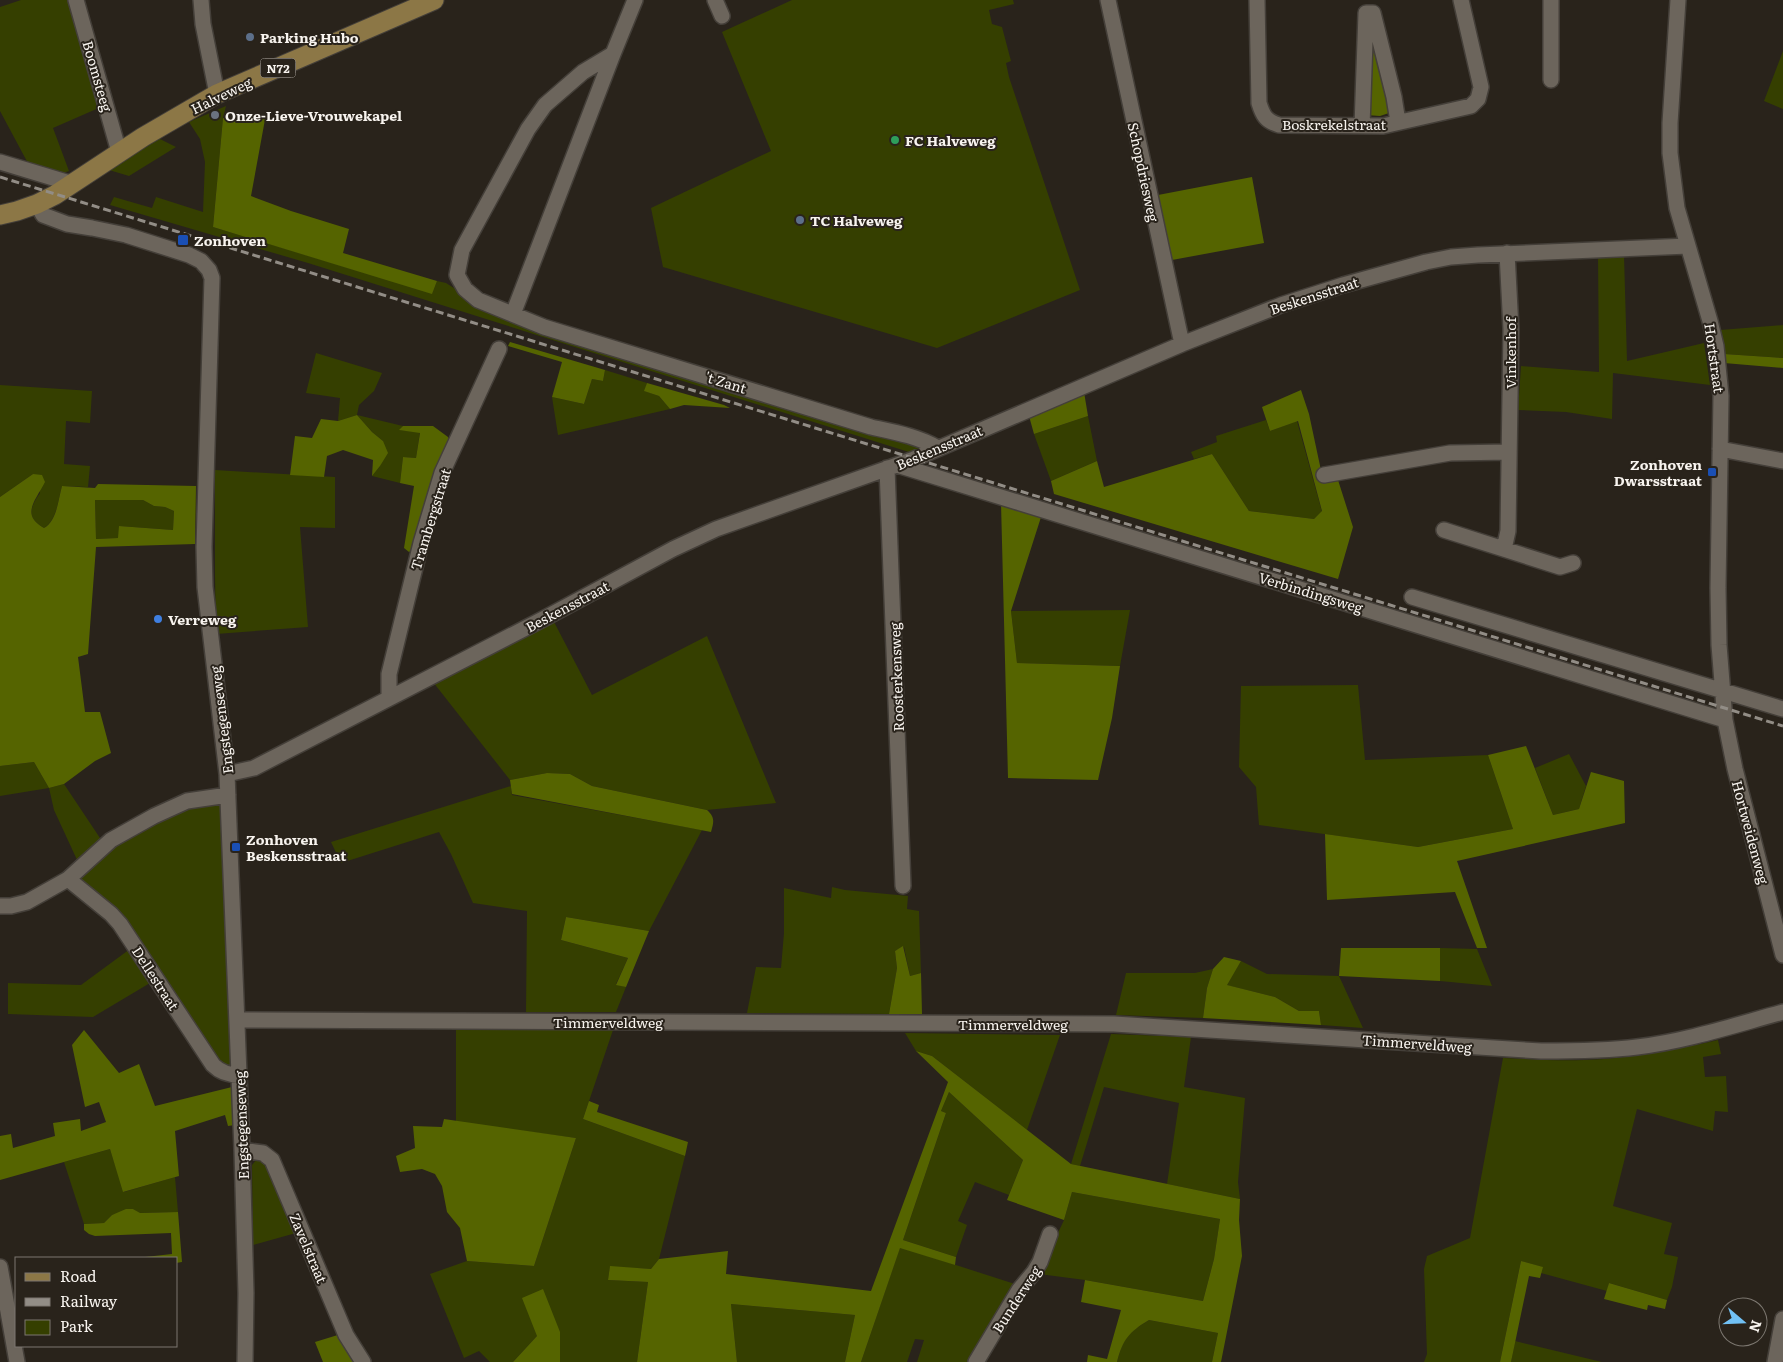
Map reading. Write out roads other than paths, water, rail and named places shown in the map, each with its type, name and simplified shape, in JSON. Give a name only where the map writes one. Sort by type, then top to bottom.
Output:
[{"type":"main road","name":"Halveweg","points":[[37,204],[73,184],[119,152],[218,94],[434,0]]},
{"type":"main road","name":"N72","points":[[0,215],[37,204]]},
{"type":"street","name":"Boomsteeg","points":[[76,0],[119,152]]},
{"type":"street","points":[[201,0],[203,24],[218,94]]},
{"type":"street","points":[[513,314],[635,0]]},
{"type":"street","points":[[716,0],[722,16]]},
{"type":"street","name":"Schopdriesweg","points":[[1108,0],[1182,344]]},
{"type":"street","name":"Boskrekelstraat","points":[[1257,0],[1259,103],[1262,115],[1269,122],[1279,125],[1362,126],[1383,126],[1471,106],[1478,99],[1481,87],[1461,0]]},
{"type":"street","points":[[1551,0],[1551,80]]},
{"type":"street","name":"Hortstraat","points":[[1678,0],[1670,123],[1670,153],[1677,208],[1716,346],[1721,396],[1718,588],[1719,645],[1724,714]]},
{"type":"street","points":[[1362,126],[1366,13],[1373,13],[1394,97],[1398,122]]},
{"type":"street","name":"'t Zant","points":[[613,54],[583,72],[545,105],[528,129],[462,250],[456,275],[465,289],[478,300],[544,327],[870,427],[909,435],[925,440],[938,448]]},
{"type":"street","points":[[0,162],[73,184]]},
{"type":"street","name":"Engstegenseweg","points":[[37,204],[43,215],[56,221],[126,235],[189,255],[201,261],[209,270],[212,278],[204,547],[205,586],[228,774],[242,1150],[246,1293],[245,1362]]},
{"type":"street","name":"Beskensstraat","points":[[228,774],[254,768],[546,618],[674,549],[716,529],[892,467],[1182,344],[1281,305],[1352,282],[1451,257],[1688,246]]},
{"type":"street","name":"Vinkenhof","points":[[1504,549],[1508,530],[1511,328],[1507,254]]},
{"type":"street","name":"Trambergstraat","points":[[389,698],[389,674],[433,501],[451,451],[499,349]]},
{"type":"street","points":[[1720,450],[1783,461]]},
{"type":"street","points":[[1324,475],[1450,453],[1509,452]]},
{"type":"street","name":"Verbindingsweg","points":[[892,467],[1724,714]]},
{"type":"street","name":"Roosterkensweg","points":[[892,467],[903,886]]},
{"type":"street","points":[[1444,530],[1560,567],[1574,563]]},
{"type":"street","points":[[1412,597],[1722,686]]},
{"type":"street","points":[[1566,638],[1722,686],[1783,709]]},
{"type":"street","name":"Hortweidenweg","points":[[1724,714],[1735,769],[1783,955]]},
{"type":"street","points":[[0,906],[11,906],[27,902],[68,879],[111,840],[154,816],[187,801],[228,795]]},
{"type":"street","name":"Dellestraat","points":[[68,879],[111,914],[120,924],[213,1065],[222,1072],[230,1075],[239,1075]]},
{"type":"street","name":"Timmerveldweg","points":[[238,1020],[1114,1024],[1541,1051],[1586,1051],[1638,1047],[1661,1043],[1783,1012]]},
{"type":"street","name":"Zavelstraat","points":[[242,1150],[263,1153],[272,1160],[346,1335],[363,1362]]},
{"type":"street","name":"Bunderweg","points":[[976,1362],[1019,1290],[1040,1262],[1050,1234]]},
{"type":"street","points":[[0,1267],[17,1362]]},
{"type":"street","points":[[1775,1362],[1783,1319]]},
{"type":"railway","points":[[0,177],[1783,726]]},
{"type":"place","name":"Parking Hubo","points":[[250,37]]},
{"type":"place","name":"Onze-Lieve-Vrouwekapel","points":[[215,115]]},
{"type":"place","name":"FC Halveweg","points":[[895,140]]},
{"type":"place","name":"TC Halveweg","points":[[800,220]]},
{"type":"place","name":"Zonhoven","points":[[183,240]]},
{"type":"place","name":"Zonhoven Dwarsstraat","points":[[1712,472]]},
{"type":"place","name":"Verreweg","points":[[158,619]]},
{"type":"place","name":"Zonhoven Beskensstraat","points":[[236,847]]}]
